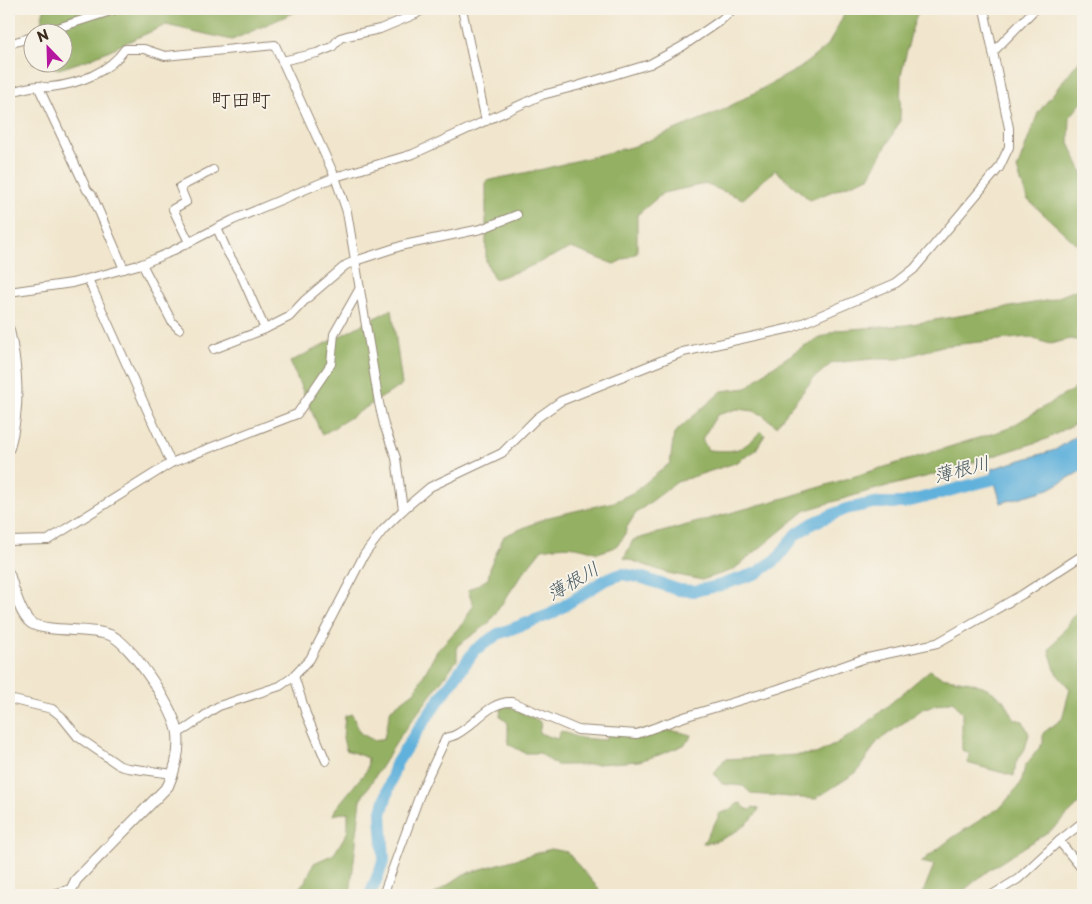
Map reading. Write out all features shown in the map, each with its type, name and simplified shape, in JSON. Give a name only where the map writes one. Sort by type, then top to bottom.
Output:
[{"type":"street","points":[[72,23],[116,9]]},
{"type":"street","points":[[282,61],[317,53],[332,47],[340,38],[380,29],[416,14],[423,9]]},
{"type":"street","points":[[462,9],[486,121]]},
{"type":"street","points":[[9,292],[72,283],[142,264],[217,228],[335,177],[413,154],[542,95],[650,64],[683,46],[721,20],[733,9]]},
{"type":"street","points":[[178,733],[192,727],[211,710],[219,706],[280,686],[294,676],[310,659],[364,555],[383,530],[403,510],[437,483],[502,453],[536,418],[561,401],[683,352],[791,328],[906,277],[975,197],[1006,157],[1010,137],[984,9]]},
{"type":"street","points":[[993,52],[1035,9]]},
{"type":"street","points":[[9,44],[22,40]]},
{"type":"street","points":[[9,93],[38,86],[48,88],[81,80],[111,66],[125,49],[144,49],[165,56],[275,45],[335,177],[347,212],[379,403],[396,458],[403,510]]},
{"type":"street","points":[[38,86],[87,190],[92,195],[124,269]]},
{"type":"street","points":[[189,242],[173,210],[186,202],[180,187],[213,170]]},
{"type":"street","points":[[214,349],[265,329],[289,317],[305,300],[346,265],[355,260],[404,245],[481,229],[517,215]]},
{"type":"street","points":[[217,228],[228,253],[242,277],[265,329]]},
{"type":"street","points":[[142,264],[172,322],[179,329]]},
{"type":"street","points":[[88,278],[170,463]]},
{"type":"street","points":[[9,541],[48,540],[170,463],[297,414],[331,364],[334,334],[360,288]]},
{"type":"street","points":[[9,330],[15,366],[17,399],[16,417],[9,448]]},
{"type":"street","points":[[383,895],[422,789],[446,738],[457,734],[484,712],[504,702],[512,702],[578,730],[637,734],[687,716],[778,689],[863,659],[937,643],[1023,594],[1083,555]]},
{"type":"street","points":[[9,574],[22,612],[32,623],[42,626],[107,633],[117,639],[148,673],[165,701],[178,733],[173,774],[168,786],[76,880],[71,893],[54,895]]},
{"type":"street","points":[[294,676],[306,714],[326,761]]},
{"type":"street","points":[[9,699],[52,709],[58,713],[78,737],[120,766],[173,774]]},
{"type":"street","points":[[992,895],[1018,879],[1059,841],[1083,822]]},
{"type":"street","points":[[1059,841],[1083,870]]},
{"type":"green space","points":[[44,9],[302,9],[232,40],[166,25],[72,65],[72,22],[41,22]]},
{"type":"green space","points":[[847,9],[919,9],[901,75],[900,121],[869,177],[810,200],[775,170],[743,199],[705,184],[663,193],[637,215],[637,253],[614,264],[571,248],[522,270],[494,279],[486,261],[486,181],[635,146],[721,111],[800,68],[828,45]]},
{"type":"green space","points":[[1081,58],[1083,60],[1083,101],[1070,117],[1069,143],[1083,174],[1083,250],[1027,199],[1017,169],[1038,113]]},
{"type":"green space","points":[[1083,287],[1083,341],[1070,339],[1050,344],[1028,337],[942,346],[899,359],[872,359],[832,363],[813,379],[776,426],[763,415],[754,411],[737,409],[717,415],[702,439],[708,450],[725,451],[738,449],[743,447],[761,431],[765,435],[755,451],[735,463],[677,482],[636,513],[627,527],[624,537],[615,547],[598,553],[570,546],[542,549],[488,624],[457,646],[457,660],[401,735],[361,799],[350,895],[293,895],[306,880],[314,863],[334,854],[348,831],[348,812],[333,815],[336,808],[367,770],[368,758],[346,750],[343,738],[345,716],[352,714],[360,733],[375,741],[384,738],[391,709],[415,691],[437,651],[463,623],[473,606],[468,590],[488,579],[491,564],[504,536],[549,517],[614,502],[634,492],[670,463],[674,433],[722,391],[747,388],[765,372],[804,346],[837,330],[906,325],[1051,300]]},
{"type":"green space","points":[[392,309],[402,385],[322,435],[290,362]]},
{"type":"green space","points":[[1083,379],[1083,419],[1047,439],[937,474],[869,491],[806,510],[733,570],[702,580],[668,573],[624,558],[633,540],[788,497],[1007,429],[1074,389]]},
{"type":"green space","points":[[1083,604],[1083,800],[1054,828],[989,870],[958,895],[922,895],[934,865],[921,862],[952,838],[1002,806],[1021,783],[1025,766],[1043,743],[1043,733],[1062,719],[1070,689],[1056,673],[1049,650]]},
{"type":"green space","points":[[930,670],[941,677],[971,682],[987,688],[1005,701],[1014,719],[1023,721],[1029,734],[1025,749],[1016,762],[1014,776],[967,763],[970,754],[962,750],[962,713],[953,701],[924,708],[878,741],[857,772],[815,799],[752,794],[743,786],[722,784],[714,773],[725,759],[816,754],[859,730]]},
{"type":"green space","points":[[505,704],[539,721],[541,724],[539,733],[557,739],[561,731],[579,738],[605,740],[608,734],[650,730],[681,732],[691,735],[684,745],[639,761],[556,765],[540,753],[525,753],[508,744],[508,723],[500,716],[501,709]]},
{"type":"green space","points":[[741,803],[750,810],[753,807],[759,809],[742,827],[726,837],[703,843],[718,818],[718,814],[730,810]]},
{"type":"green space","points":[[551,849],[567,852],[604,895],[433,895],[464,874]]},
{"type":"water","points":[[1083,432],[1083,470],[1049,489],[1001,503],[991,469],[1055,450]]},
{"type":"waterway","name":"薄根川","points":[[370,895],[384,860],[381,814],[396,764],[417,731],[475,650],[498,634],[551,614],[605,580],[622,574],[643,578],[679,590],[694,591],[718,586],[757,573],[777,559],[795,535],[813,523],[846,509],[874,503],[903,503],[1009,475]]},
{"type":"district","name":"町田町","points":[[241,99]]}]
